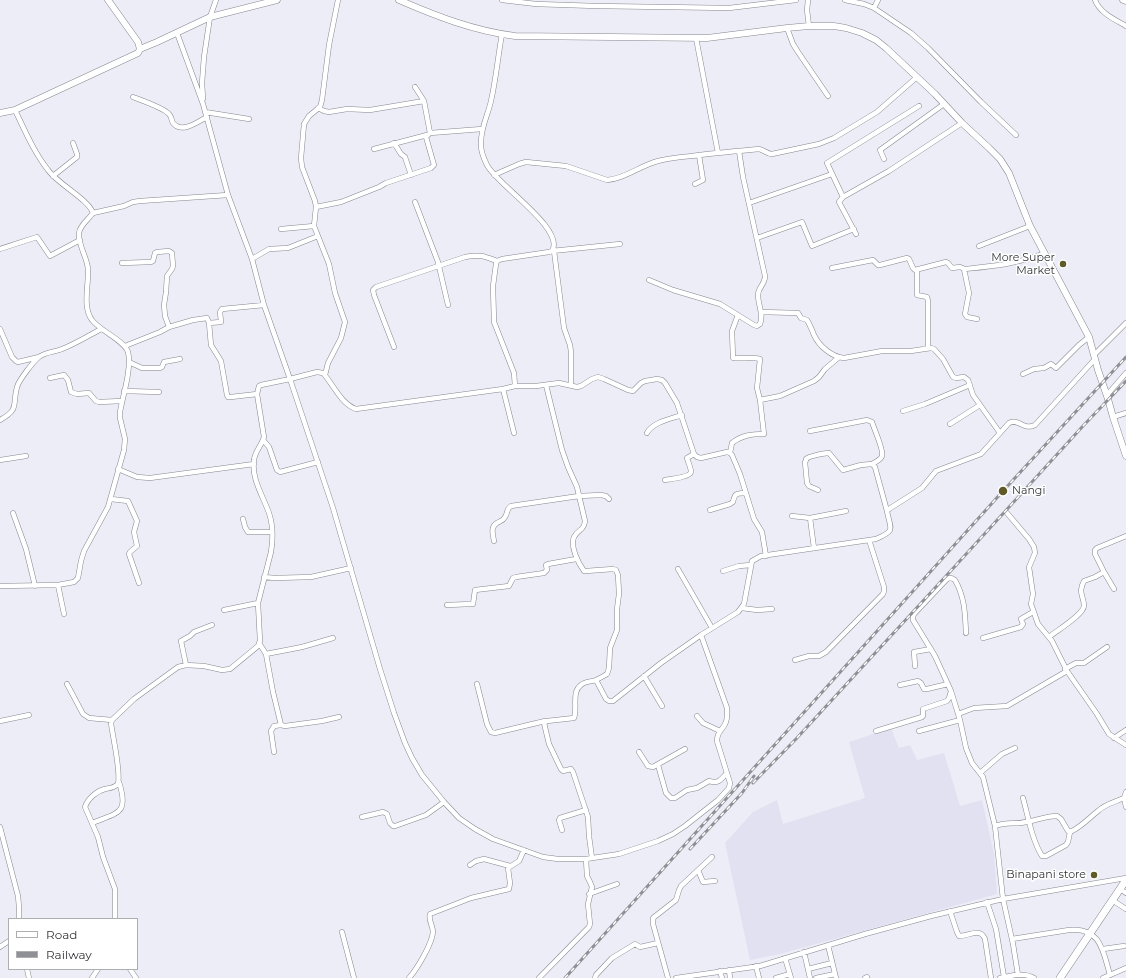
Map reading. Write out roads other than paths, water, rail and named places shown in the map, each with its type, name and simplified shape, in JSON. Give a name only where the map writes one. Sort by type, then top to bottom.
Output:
[{"type":"main road","points":[[1060,978],[1112,900],[1123,891],[1126,879]]},
{"type":"street","points":[[0,113],[15,110],[138,54],[140,48],[138,42],[108,0]]},
{"type":"street","points":[[203,104],[202,83],[204,57],[210,17],[216,0]]},
{"type":"street","points":[[140,48],[177,33],[210,17],[277,0]]},
{"type":"street","points":[[325,375],[328,364],[341,338],[345,322],[335,293],[329,264],[314,226],[316,206],[302,167],[301,158],[304,124],[309,116],[320,107],[322,100],[329,45],[338,0]]},
{"type":"street","points":[[400,0],[453,22],[516,36],[707,38],[787,28],[834,26],[862,33],[876,40],[917,77],[1000,159],[1009,173],[1030,226],[1089,337],[1126,456]]},
{"type":"street","points":[[502,0],[544,5],[729,8],[796,0]]},
{"type":"street","points":[[808,0],[807,10],[809,26]]},
{"type":"street","points":[[845,0],[874,8],[911,33],[1016,135]]},
{"type":"street","points":[[874,8],[878,0]]},
{"type":"street","points":[[1095,0],[1097,5],[1105,14],[1126,26]]},
{"type":"street","points":[[787,28],[793,44],[828,96]]},
{"type":"street","points":[[177,33],[203,104],[228,195],[252,259],[264,305],[333,508],[394,713],[412,758],[422,775],[444,802],[459,818],[493,839],[544,857],[558,859],[586,859],[619,854],[658,841],[685,826],[725,794],[730,783],[717,741],[717,735],[725,725],[727,714],[726,708],[701,635]]},
{"type":"street","points":[[502,34],[491,101],[482,129],[481,146],[487,165],[494,175],[542,221],[549,231],[554,247],[553,251],[564,328],[570,345],[571,385]]},
{"type":"street","points":[[696,38],[718,153]]},
{"type":"street","points":[[494,175],[526,162],[566,166],[607,180],[614,180],[658,161],[740,151],[762,150],[772,154],[819,144],[834,138],[878,112],[917,77]]},
{"type":"street","points":[[316,206],[341,202],[379,187],[386,182],[431,168],[434,165],[426,140],[428,134],[424,101],[415,87]]},
{"type":"street","points":[[133,97],[147,102],[168,113],[175,124],[183,128],[188,127],[206,115],[249,119]]},
{"type":"street","points":[[318,108],[329,112],[347,109],[370,110],[424,101]]},
{"type":"street","points":[[884,159],[880,150],[944,104]]},
{"type":"street","points":[[843,197],[827,163],[919,106]]},
{"type":"street","points":[[15,110],[32,145],[48,171],[85,203],[93,213]]},
{"type":"street","points":[[757,238],[802,222],[812,246],[855,232],[840,202],[843,197],[889,171],[962,123]]},
{"type":"street","points":[[374,149],[428,134],[482,129]]},
{"type":"street","points":[[53,176],[76,157],[77,154],[73,143]]},
{"type":"street","points":[[394,143],[401,154],[405,157],[411,175]]},
{"type":"street","points":[[648,280],[673,290],[720,304],[754,325],[757,326],[760,324],[761,312],[758,296],[765,280],[743,178],[740,151]]},
{"type":"street","points":[[695,184],[703,180],[699,155]]},
{"type":"street","points":[[749,203],[832,174]]},
{"type":"street","points":[[0,586],[58,585],[74,582],[78,578],[82,555],[104,516],[111,499],[125,444],[120,415],[129,362],[127,350],[125,346],[92,321],[87,310],[88,268],[80,240],[81,227],[93,213],[126,206],[133,202],[228,195]]},
{"type":"street","points":[[416,202],[439,265],[448,305]]},
{"type":"street","points":[[281,229],[314,226]]},
{"type":"street","points":[[979,246],[1030,226]]},
{"type":"street","points":[[252,259],[268,249],[288,248],[318,236]]},
{"type":"street","points":[[0,249],[37,237],[50,256],[80,240]]},
{"type":"street","points":[[394,347],[373,290],[382,284],[474,255],[483,255],[497,261],[553,251],[620,244]]},
{"type":"street","points":[[122,263],[151,262],[153,261],[155,253],[157,252],[169,251],[172,254],[173,266],[167,276],[164,306],[165,316],[169,327]]},
{"type":"street","points":[[917,270],[946,262],[951,268],[960,267],[964,269],[1009,264],[1044,253]]},
{"type":"street","points":[[832,268],[873,260],[880,265],[907,258],[914,269],[917,270]]},
{"type":"street","points":[[497,261],[493,286],[494,322],[514,373],[515,386]]},
{"type":"street","points":[[964,269],[969,293],[966,316],[977,319]]},
{"type":"street","points":[[917,270],[917,295],[927,297],[928,301],[928,348]]},
{"type":"street","points":[[209,323],[221,322],[220,312],[222,309],[264,305]]},
{"type":"street","points":[[761,312],[798,312],[801,318],[807,320],[814,335],[820,343],[838,358],[882,351],[910,351],[928,348],[934,350],[941,357],[953,377],[966,378],[969,382],[971,391],[1000,433]]},
{"type":"street","points":[[738,315],[732,331],[733,358],[760,359],[757,388],[764,434],[744,435],[735,440],[732,442],[730,453],[740,474],[754,518],[764,537],[766,556]]},
{"type":"street","points":[[125,346],[157,334],[169,327],[206,318],[208,319],[209,323],[211,345],[221,359],[227,396],[231,397],[257,394]]},
{"type":"street","points":[[887,511],[922,488],[936,471],[981,454],[1012,421],[1026,427],[1035,425],[1126,323]]},
{"type":"street","points":[[0,329],[12,357],[18,362],[39,357],[66,347],[101,329]]},
{"type":"street","points":[[1023,374],[1034,369],[1044,368],[1051,364],[1056,368],[1089,337]]},
{"type":"street","points":[[0,420],[8,416],[14,410],[16,388],[18,383],[39,357]]},
{"type":"street","points":[[760,400],[780,396],[814,381],[838,358]]},
{"type":"street","points":[[129,362],[144,368],[160,368],[164,362],[180,359]]},
{"type":"street","points":[[92,823],[117,813],[122,808],[123,804],[123,795],[118,781],[117,762],[111,723],[114,716],[134,699],[178,667],[186,665],[204,666],[222,670],[230,669],[258,646],[260,637],[258,603],[271,552],[272,532],[269,513],[259,488],[254,464],[256,453],[263,440],[264,431],[257,394],[259,386],[317,372],[323,373],[336,392],[350,407],[356,409],[503,389],[515,386],[559,384],[578,387],[592,378],[604,379],[632,391],[645,381],[657,379],[662,380],[668,386],[677,403],[692,450],[696,457],[701,458],[727,452],[730,453]]},
{"type":"street","points":[[1107,395],[1126,373]]},
{"type":"street","points":[[50,378],[64,376],[68,380],[71,392],[77,394],[89,393],[96,401],[122,401]]},
{"type":"street","points":[[477,684],[487,724],[491,732],[494,733],[545,721],[574,718],[575,698],[578,687],[605,676],[609,671],[610,648],[617,630],[618,575],[617,571],[613,569],[584,571],[576,559],[573,542],[574,537],[585,525],[585,521],[577,487],[562,450],[546,385]]},
{"type":"street","points":[[903,411],[925,404],[970,385]]},
{"type":"street","points":[[503,389],[514,433]]},
{"type":"street","points":[[124,391],[159,392]]},
{"type":"street","points":[[950,424],[980,405]]},
{"type":"street","points":[[1113,417],[1126,413]]},
{"type":"street","points":[[647,433],[651,427],[656,424],[682,415]]},
{"type":"street","points":[[810,431],[869,420],[872,422],[882,455],[881,458],[872,464],[861,465],[843,470],[829,453],[808,458],[805,462],[807,483],[809,486],[818,490]]},
{"type":"street","points":[[263,440],[269,447],[277,470],[280,472],[318,462]]},
{"type":"street","points":[[665,480],[690,474],[691,471],[687,458],[694,454]]},
{"type":"street","points":[[0,460],[26,456]]},
{"type":"street","points":[[118,469],[137,477],[150,478],[254,464]]},
{"type":"street","points":[[596,680],[606,699],[613,701],[644,676],[701,635],[738,612],[744,604],[752,561],[756,558],[876,539],[887,534],[890,531],[891,526],[875,467],[872,464]]},
{"type":"street","points":[[710,510],[730,504],[733,502],[735,495],[746,494]]},
{"type":"street","points":[[494,541],[492,530],[493,527],[505,518],[508,508],[530,503],[579,496],[606,496],[609,499]]},
{"type":"street","points":[[111,499],[128,500],[137,521],[134,532],[137,546],[129,554],[139,583]]},
{"type":"street","points":[[792,516],[810,518],[846,511]]},
{"type":"street","points":[[13,513],[26,549],[35,586]]},
{"type":"street","points":[[1007,513],[1034,547],[1035,553],[1029,567],[1033,594],[1031,604],[1038,624],[1052,641],[1066,670],[1109,734],[1126,745]]},
{"type":"street","points":[[810,518],[814,548]]},
{"type":"street","points":[[243,519],[248,532],[272,532]]},
{"type":"street","points":[[1114,590],[1095,554],[1095,550],[1102,545],[1126,536]]},
{"type":"street","points":[[795,660],[809,656],[819,656],[826,652],[883,594],[884,586],[869,540]]},
{"type":"street","points":[[447,605],[473,604],[475,590],[509,586],[513,578],[544,573],[547,570],[546,565],[548,564],[576,559]]},
{"type":"street","points":[[723,571],[738,566],[751,565]]},
{"type":"street","points":[[264,578],[311,577],[351,568]]},
{"type":"street","points":[[678,569],[712,628]]},
{"type":"street","points":[[1049,637],[1070,622],[1084,608],[1080,589],[1084,581],[1104,572]]},
{"type":"street","points":[[966,633],[964,603],[955,580],[950,578],[947,579],[914,614],[913,617],[914,622],[935,656],[948,684],[960,720],[966,748],[972,763],[982,777],[995,826],[1003,899],[1018,975]]},
{"type":"street","points":[[58,585],[64,614]]},
{"type":"street","points":[[224,610],[258,603]]},
{"type":"street","points":[[742,608],[757,610],[772,609]]},
{"type":"street","points":[[983,638],[1021,627],[1021,619],[1034,612]]},
{"type":"street","points":[[186,665],[181,641],[194,632],[212,625]]},
{"type":"street","points":[[266,654],[302,647],[332,638]]},
{"type":"street","points":[[259,643],[266,654],[281,725]]},
{"type":"street","points":[[958,714],[974,708],[1007,706],[1076,663],[1084,663],[1107,647]]},
{"type":"street","points":[[915,666],[914,652],[931,649]]},
{"type":"street","points":[[644,676],[662,706]]},
{"type":"street","points":[[900,685],[918,681],[924,689],[927,689],[948,684]]},
{"type":"street","points":[[67,684],[82,714],[89,718],[112,720]]},
{"type":"street","points":[[876,731],[922,717],[923,710],[947,701],[951,691]]},
{"type":"street","points":[[0,722],[30,716]]},
{"type":"street","points":[[697,716],[703,723],[720,731]]},
{"type":"street","points":[[274,752],[271,731],[274,726],[322,721],[339,717]]},
{"type":"street","points":[[919,731],[960,720]]},
{"type":"street","points":[[545,721],[544,725],[552,752],[562,770],[572,770],[586,810],[589,822],[592,858]]},
{"type":"street","points":[[1114,738],[1126,730]]},
{"type":"street","points":[[980,773],[1002,754],[1015,748]]},
{"type":"street","points":[[639,752],[648,766],[653,767],[685,749]]},
{"type":"street","points":[[658,765],[666,793],[671,798],[675,798],[687,790],[697,788],[709,781],[715,783],[727,773]]},
{"type":"street","points":[[115,918],[115,889],[103,857],[98,836],[85,807],[97,793],[116,786],[118,781]]},
{"type":"street","points":[[1126,792],[1124,798],[1126,807]]},
{"type":"street","points":[[995,826],[1007,823],[1023,823],[1030,821],[1044,818],[1058,816],[1070,832],[1066,845],[1044,857],[1040,852],[1030,821],[1023,798]]},
{"type":"street","points":[[1070,832],[1105,806],[1124,798]]},
{"type":"street","points":[[362,817],[383,812],[388,815],[392,825],[395,826],[426,815],[444,802]]},
{"type":"street","points":[[562,830],[560,818],[586,810]]},
{"type":"street","points":[[0,826],[18,896],[20,908],[19,918]]},
{"type":"street","points":[[409,978],[419,965],[432,938],[433,930],[429,917],[430,914],[471,898],[507,890],[510,887],[508,868],[519,861],[524,850]]},
{"type":"street","points":[[668,978],[653,924],[653,918],[676,900],[680,888],[712,857]]},
{"type":"street","points":[[470,865],[476,861],[484,859],[510,866]]},
{"type":"street","points":[[539,978],[589,927],[588,904],[591,884],[587,876],[586,859]]},
{"type":"street","points":[[698,870],[703,882],[715,881]]},
{"type":"street","points":[[676,978],[756,966],[865,934],[987,902],[1126,879]]},
{"type":"street","points":[[589,894],[617,884]]},
{"type":"street","points":[[1112,900],[1126,909]]},
{"type":"street","points":[[987,902],[996,929],[1002,978],[1018,975],[1034,978]]},
{"type":"street","points":[[950,911],[959,936],[978,933],[983,935],[985,939],[991,978]]},
{"type":"street","points":[[1012,939],[1078,929],[1082,930],[1095,938],[1101,944],[1110,975]]},
{"type":"street","points":[[342,932],[354,978]]},
{"type":"street","points":[[594,978],[612,958],[635,944],[640,947],[658,943]]},
{"type":"street","points":[[816,978],[835,976],[828,945]]},
{"type":"street","points":[[1103,949],[1124,946]]},
{"type":"street","points":[[804,952],[810,978]]},
{"type":"street","points":[[776,978],[791,976],[785,958]]},
{"type":"street","points":[[808,969],[832,963]]},
{"type":"street","points":[[756,966],[758,978]]},
{"type":"street","points":[[821,966],[824,977]]},
{"type":"street","points":[[1103,978],[1126,968]]},
{"type":"street","points":[[728,970],[730,978]]},
{"type":"street","points":[[720,972],[722,978]]},
{"type":"railway","points":[[565,978],[1003,491],[1126,357]]},
{"type":"railway","points":[[753,783],[796,739],[1126,381]]},
{"type":"railway","points":[[690,849],[742,793],[754,776]]},
{"type":"place","name":"More Super Market","points":[[1063,264]]},
{"type":"place","name":"Nangi","points":[[1003,491]]},
{"type":"place","name":"Binapani store","points":[[1094,875]]}]
